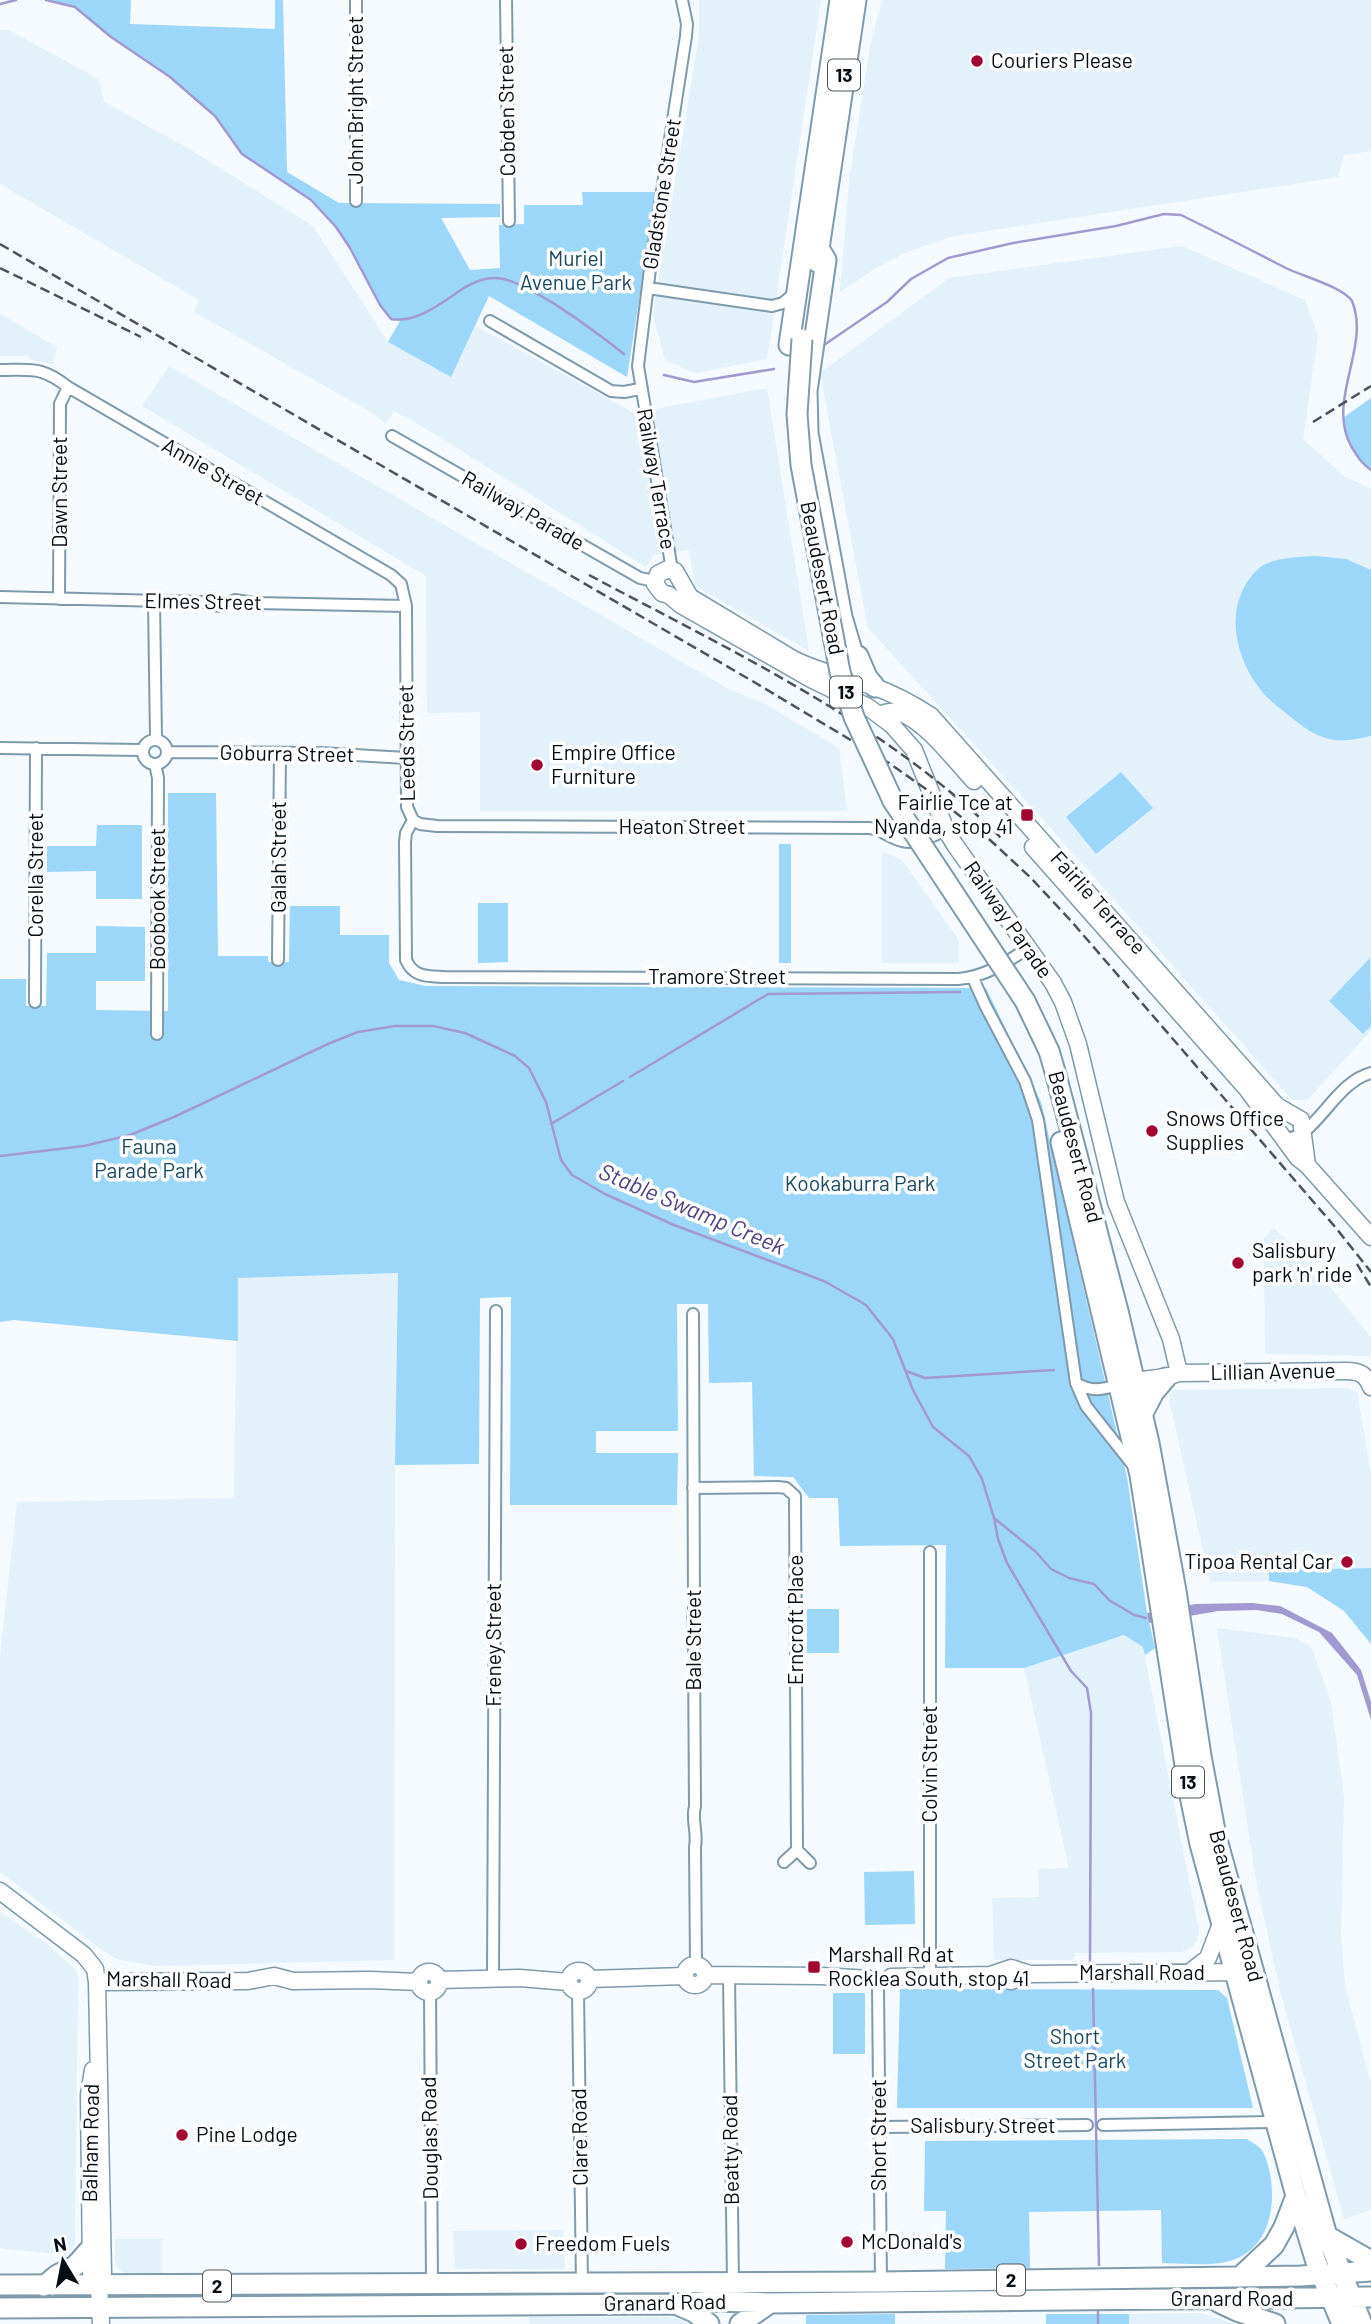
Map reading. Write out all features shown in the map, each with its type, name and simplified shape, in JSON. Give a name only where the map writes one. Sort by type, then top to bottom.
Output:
[{"type":"highway","name":"Beaudesert Road","points":[[841,0],[797,291],[785,423],[791,475],[820,633],[844,721],[882,803],[1020,1004],[1048,1086],[1125,1378],[1140,1475],[1167,1592]]},
{"type":"highway","name":"Beaudesert Road","points":[[794,340],[820,250],[856,0]]},
{"type":"highway","points":[[820,250],[825,260],[807,391],[808,433],[842,617],[853,650],[866,677],[875,687]]},
{"type":"highway","points":[[833,567],[828,574],[850,686]]},
{"type":"highway","points":[[850,686],[856,667],[853,650]]},
{"type":"highway","points":[[1143,1413],[1154,1392],[1172,1375]]},
{"type":"highway","name":"Beaudesert Road","points":[[1125,1378],[1143,1413],[1174,1639],[1189,1791],[1200,1844],[1222,1921],[1244,1972]]},
{"type":"highway","name":"Beaudesert Road","points":[[1174,1639],[1244,1972],[1285,2122],[1362,2324]]},
{"type":"highway","name":"Beaudesert Road","points":[[1285,2122],[1296,2196],[1321,2275],[1342,2324]]},
{"type":"highway","points":[[1241,2276],[1274,2245],[1296,2196]]},
{"type":"highway","points":[[1327,2236],[1371,2261]]},
{"type":"highway","points":[[44,2286],[57,2275],[75,2266],[91,2248]]},
{"type":"highway","name":"2","points":[[1321,2275],[1371,2271]]},
{"type":"highway","name":"Granard Road","points":[[0,2285],[582,2284],[733,2292],[881,2282],[1321,2275]]},
{"type":"highway","name":"Granard Road","points":[[0,2308],[64,2308],[101,2316],[674,2304],[733,2292],[770,2303],[1330,2298]]},
{"type":"highway","name":"2","points":[[1330,2298],[1371,2297]]},
{"type":"highway","points":[[1212,2299],[1275,2324]]},
{"type":"highway","points":[[740,2324],[770,2303]]},
{"type":"highway","points":[[674,2304],[694,2312],[709,2324]]},
{"type":"highway","points":[[64,2308],[79,2324]]},
{"type":"street","name":"John Bright Street","points":[[356,0],[356,201]]},
{"type":"street","name":"Cobden Street","points":[[506,0],[509,221]]},
{"type":"street","name":"Gladstone Street","points":[[640,389],[639,352],[686,36],[687,24],[682,0]]},
{"type":"street","points":[[648,288],[772,306],[783,303],[797,291]]},
{"type":"street","points":[[772,306],[783,316],[794,340]]},
{"type":"street","name":"Railway Terrace","points":[[490,321],[611,391],[640,389],[674,583]]},
{"type":"street","name":"Annie Street","points":[[0,370],[43,371],[391,575],[401,584],[407,606]]},
{"type":"street","name":"Dawn Street","points":[[59,599],[60,404],[68,387]]},
{"type":"street","name":"Railway Parade","points":[[392,436],[640,579],[655,581]]},
{"type":"street","points":[[655,581],[661,571],[674,583]]},
{"type":"street","name":"Railway Parade","points":[[674,583],[671,599],[731,635],[811,679],[850,686],[915,750],[946,830],[1053,983],[1071,1021],[1116,1202],[1171,1339],[1172,1375]]},
{"type":"street","name":"Elmes Street","points":[[0,597],[203,602],[219,606],[239,600],[256,603],[407,606]]},
{"type":"street","points":[[154,601],[156,739]]},
{"type":"street","name":"Leeds Street","points":[[406,960],[405,842],[406,833],[414,820],[407,807],[407,606]]},
{"type":"street","name":"Fairlie Terrace","points":[[850,686],[875,687],[915,713],[935,740],[1247,1089],[1298,1158],[1369,1230]]},
{"type":"street","points":[[879,715],[896,711],[915,713],[915,750]]},
{"type":"street","name":"Fairlie Terrace","points":[[915,713],[931,716],[1277,1106],[1286,1114],[1297,1116]]},
{"type":"street","points":[[156,739],[163,742],[167,752],[162,762],[155,764],[145,758],[142,750],[146,743],[156,739]]},
{"type":"street","points":[[0,748],[142,750]]},
{"type":"street","name":"Corella Street","points":[[35,1002],[36,748]]},
{"type":"street","name":"Goburra Street","points":[[167,752],[406,758]]},
{"type":"street","name":"Galah Street","points":[[278,960],[280,753]]},
{"type":"street","name":"Boobook Street","points":[[155,764],[158,778],[157,1034]]},
{"type":"street","name":"Heaton Street","points":[[414,820],[437,827],[869,828],[909,842],[920,841],[946,830]]},
{"type":"street","name":"Tramore Street","points":[[406,960],[410,970],[427,976],[973,978],[1002,965],[1028,948]]},
{"type":"street","name":"Beaudesert Road","points":[[973,978],[1014,1059],[1038,1120],[1076,1382],[1086,1406],[1140,1475]]},
{"type":"street","points":[[1284,1139],[1293,1139],[1303,1133],[1321,1116],[1344,1087],[1371,1073]]},
{"type":"street","points":[[1297,1116],[1311,1114],[1328,1105]]},
{"type":"street","points":[[1297,1116],[1301,1120],[1307,1165]]},
{"type":"street","name":"Freney Street","points":[[493,1978],[496,1311]]},
{"type":"street","name":"Bale Street","points":[[694,1314],[694,1611],[691,1623],[696,1638],[695,1806],[692,1820],[698,1835],[695,1847],[695,1972]]},
{"type":"street","name":"Lillian Avenue","points":[[1125,1378],[1357,1371],[1368,1382]]},
{"type":"street","points":[[1076,1382],[1090,1390],[1103,1390],[1125,1378]]},
{"type":"street","name":"Erncroft Place","points":[[693,1488],[778,1487],[786,1488],[795,1496],[797,1850]]},
{"type":"street","name":"Colvin Street","points":[[930,1552],[930,1975]]},
{"type":"street","points":[[784,1862],[797,1850],[810,1863]]},
{"type":"street","name":"Marshall Road","points":[[0,1891],[84,1955],[95,1969],[97,1982],[248,1981],[265,1987],[276,1987],[293,1981],[370,1980],[429,1985],[493,1978],[579,1984],[695,1972],[729,1976],[821,1976],[874,1984],[872,1973],[879,1968],[888,1971],[891,1977],[990,1975],[1011,1981],[1030,1974],[1244,1972]]},
{"type":"street","points":[[1189,1973],[1208,1958],[1222,1921]]},
{"type":"street","name":"Beatty Road","points":[[729,1976],[733,2324]]},
{"type":"street","name":"Balham Road","points":[[97,1982],[103,2273],[99,2286],[101,2316]]},
{"type":"street","name":"Clare Road","points":[[579,1984],[582,2284]]},
{"type":"street","name":"Short Street","points":[[874,1984],[880,2127],[881,2282]]},
{"type":"street","name":"Douglas Road","points":[[429,1985],[432,2285]]},
{"type":"street","name":"Balham Road","points":[[99,2040],[89,2095],[91,2273],[99,2286]]},
{"type":"street","points":[[1103,2125],[1285,2122]]},
{"type":"street","name":"Salisbury Street","points":[[880,2127],[1087,2125]]},
{"type":"shaded area","points":[[699,0],[821,0],[767,359],[696,373],[665,360],[653,315],[699,36]]},
{"type":"shaded area","points":[[882,0],[1371,0],[1371,151],[1344,155],[1338,177],[954,236],[904,253],[840,292],[849,181],[870,47]]},
{"type":"shaded area","points":[[0,30],[8,30],[99,79],[104,102],[186,147],[313,226],[388,342],[451,377],[476,326],[634,413],[767,388],[809,651],[695,586],[689,550],[654,555],[646,567],[425,428],[394,411],[386,424],[371,412],[194,312],[199,300],[0,184]]},
{"type":"shaded area","points":[[1182,246],[1305,300],[1318,335],[1303,439],[1344,476],[1371,489],[1371,1031],[1307,1100],[1292,1100],[1047,824],[868,628],[820,373],[949,278]]},
{"type":"shaded area","points":[[0,314],[57,347],[53,364],[32,360],[28,356],[0,356]]},
{"type":"shaded area","points":[[169,366],[729,689],[763,703],[839,748],[847,811],[480,811],[480,712],[427,713],[426,576],[142,406]]},
{"type":"shaded area","points":[[882,852],[902,860],[959,940],[959,963],[882,963]]},
{"type":"shaded area","points":[[1274,1228],[1313,1266],[1371,1337],[1371,1356],[1265,1354],[1264,1238]]},
{"type":"shaded area","points":[[398,1273],[394,1960],[153,1966],[117,1959],[0,1872],[0,1657],[17,1502],[234,1498],[237,1278]]},
{"type":"shaded area","points":[[1347,1388],[1357,1392],[1371,1473],[1371,1568],[1269,1570],[1269,1581],[1210,1582],[1170,1394],[1175,1390]]},
{"type":"shaded area","points":[[1252,1603],[1280,1606],[1332,1633],[1361,1670],[1371,1702],[1371,1720],[1357,1675],[1319,1632],[1282,1614],[1257,1610],[1218,1611],[1149,1623],[1147,1613],[1196,1604]]},
{"type":"shaded area","points":[[1217,1628],[1296,1638],[1312,1648],[1331,1702],[1344,1797],[1341,1936],[1345,1986],[1371,2083],[1371,2210],[1344,2219],[1280,1991],[1256,1880]]},
{"type":"shaded area","points":[[1124,1635],[1143,1647],[1199,1931],[1197,1941],[1189,1949],[1180,1952],[1075,1953],[1074,1960],[994,1960],[992,1898],[1039,1897],[1038,1869],[1069,1868],[1024,1668]]},
{"type":"shaded area","points":[[0,1912],[50,1946],[76,1970],[78,1977],[75,2245],[66,2255],[0,2248]]},
{"type":"shaded area","points":[[563,2230],[565,2269],[455,2269],[453,2231]]},
{"type":"shaded area","points":[[115,2239],[162,2239],[162,2278],[126,2274],[119,2270],[115,2264]]},
{"type":"shaded area","points":[[1200,2313],[1235,2324],[1129,2324],[1129,2314]]},
{"type":"shaded area","points":[[529,2317],[666,2317],[689,2324],[529,2324]]},
{"type":"green space","name":"Muriel Avenue Park","points":[[46,0],[131,0],[130,24],[275,29],[275,0],[283,0],[287,172],[339,203],[500,204],[500,217],[441,218],[470,270],[500,268],[499,225],[524,224],[524,205],[583,205],[582,192],[656,192],[627,377],[489,296],[451,377],[388,342],[400,321],[391,319],[385,313],[350,248],[336,227],[311,200],[242,154],[215,116],[170,77],[111,37],[75,7]]},
{"type":"green space","points":[[1371,398],[1371,470],[1351,447],[1343,418]]},
{"type":"green space","points":[[1316,556],[1346,559],[1371,570],[1371,736],[1334,740],[1305,728],[1261,691],[1240,651],[1237,608],[1250,578],[1260,567],[1276,560]]},
{"type":"green space","points":[[1121,772],[1153,808],[1096,854],[1066,817]]},
{"type":"green space","name":"Kookaburra Park","points":[[168,793],[216,793],[218,956],[268,956],[268,962],[289,962],[290,906],[340,906],[340,935],[389,935],[389,963],[399,980],[426,986],[986,988],[1041,1102],[1127,1477],[1147,1613],[1155,1648],[1145,1655],[1143,1647],[1124,1635],[1024,1668],[945,1668],[946,1545],[840,1546],[838,1498],[809,1498],[793,1477],[754,1476],[752,1382],[709,1383],[708,1304],[677,1304],[678,1431],[596,1431],[596,1453],[678,1453],[677,1505],[510,1505],[511,1297],[480,1298],[479,1464],[395,1465],[398,1273],[238,1278],[238,1341],[14,1320],[0,1322],[0,979],[26,979],[26,1006],[46,1006],[47,953],[96,953],[96,926],[145,927],[145,981],[96,981],[96,1010],[168,1011]]},
{"type":"green space","points":[[97,825],[142,825],[142,899],[96,899],[96,871],[47,872],[47,846],[96,846]]},
{"type":"green space","points":[[779,844],[791,844],[791,963],[779,963]]},
{"type":"green space","points":[[478,903],[508,903],[508,962],[478,963]]},
{"type":"green space","points":[[1370,958],[1371,1026],[1363,1034],[1329,1001]]},
{"type":"green space","points":[[1371,1568],[1371,1644],[1344,1611],[1307,1587],[1269,1581],[1269,1570]]},
{"type":"green space","points":[[807,1609],[839,1609],[839,1653],[807,1653]]},
{"type":"green space","points":[[914,1871],[915,1924],[865,1925],[864,1872]]},
{"type":"green space","name":"Short Street Park","points":[[900,1989],[1218,1990],[1227,1998],[1253,2108],[897,2108]]},
{"type":"green space","points":[[833,1993],[865,1993],[865,2054],[833,2054]]},
{"type":"green space","points":[[1247,2139],[1264,2153],[1272,2186],[1271,2210],[1264,2233],[1257,2243],[1249,2251],[1230,2261],[1211,2264],[1162,2263],[1161,2210],[1029,2212],[1030,2268],[945,2269],[946,2211],[924,2211],[925,2141]]},
{"type":"green space","points":[[895,2314],[895,2324],[806,2324],[806,2315]]},
{"type":"green space","points":[[1046,2314],[1129,2314],[1129,2324],[1046,2324]]},
{"type":"waterway","points":[[0,4],[16,0]]},
{"type":"waterway","points":[[46,0],[75,7],[111,37],[170,77],[215,116],[242,154],[311,200],[336,227],[380,305],[391,319],[408,319],[424,313],[464,288],[478,281],[494,278],[507,280],[542,296],[624,354]]},
{"type":"waterway","points":[[824,345],[887,302],[911,279],[948,258],[1013,243],[1116,226],[1164,214],[1181,215],[1286,268],[1340,291],[1352,301],[1356,337],[1345,392],[1345,428],[1355,453],[1371,470]]},
{"type":"waterway","points":[[664,375],[694,382],[774,369]]},
{"type":"waterway","points":[[630,1077],[768,994],[960,992]]},
{"type":"waterway","name":"Stable Swamp Creek","points":[[0,1156],[84,1146],[130,1135],[358,1032],[395,1026],[433,1026],[465,1033],[515,1056],[529,1068],[546,1102],[561,1160],[572,1175],[605,1194],[674,1225],[824,1281],[866,1305],[893,1339],[913,1390],[933,1427],[969,1456],[982,1479],[994,1518],[1036,1552],[1051,1569],[1069,1578],[1094,1584],[1109,1600],[1134,1615],[1146,1618]]},
{"type":"waterway","points":[[551,1124],[623,1081]]},
{"type":"waterway","points":[[906,1371],[925,1378],[1054,1370]]},
{"type":"waterway","points":[[994,1518],[1007,1563],[1071,1671],[1087,1688],[1091,1713],[1090,1961]]},
{"type":"waterway","points":[[1093,1989],[1099,2265]]},
{"type":"waterway","points":[[1098,2311],[1098,2324]]},
{"type":"railway","points":[[0,244],[754,682],[889,763],[930,792],[990,840],[1030,877],[1072,922],[1371,1272]]},
{"type":"railway","points":[[0,268],[141,337]]},
{"type":"railway","points":[[1313,422],[1371,386]]},
{"type":"railway","points":[[589,575],[753,662],[859,725],[957,798],[1003,840]]},
{"type":"railway","points":[[1357,1264],[1371,1287]]},
{"type":"place","name":"Couriers Please","points":[[977,61]]},
{"type":"place","name":"Empire Office Furniture","points":[[537,765]]},
{"type":"place","name":"Fairlie Tce at Nyanda, stop 41","points":[[1027,815]]},
{"type":"place","name":"Snows Office Supplies","points":[[1152,1131]]},
{"type":"place","name":"Salisbury park 'n' ride","points":[[1238,1263]]},
{"type":"place","name":"Tipoa Rental Car","points":[[1347,1562]]},
{"type":"place","name":"Marshall Rd at Rocklea South, stop 41","points":[[814,1967]]},
{"type":"place","name":"Pine Lodge","points":[[182,2135]]},
{"type":"place","name":"McDonald's","points":[[847,2242]]},
{"type":"place","name":"Freedom Fuels","points":[[521,2244]]},
{"type":"park label","name":"Fauna Parade Park","points":[[149,1159]]}]
